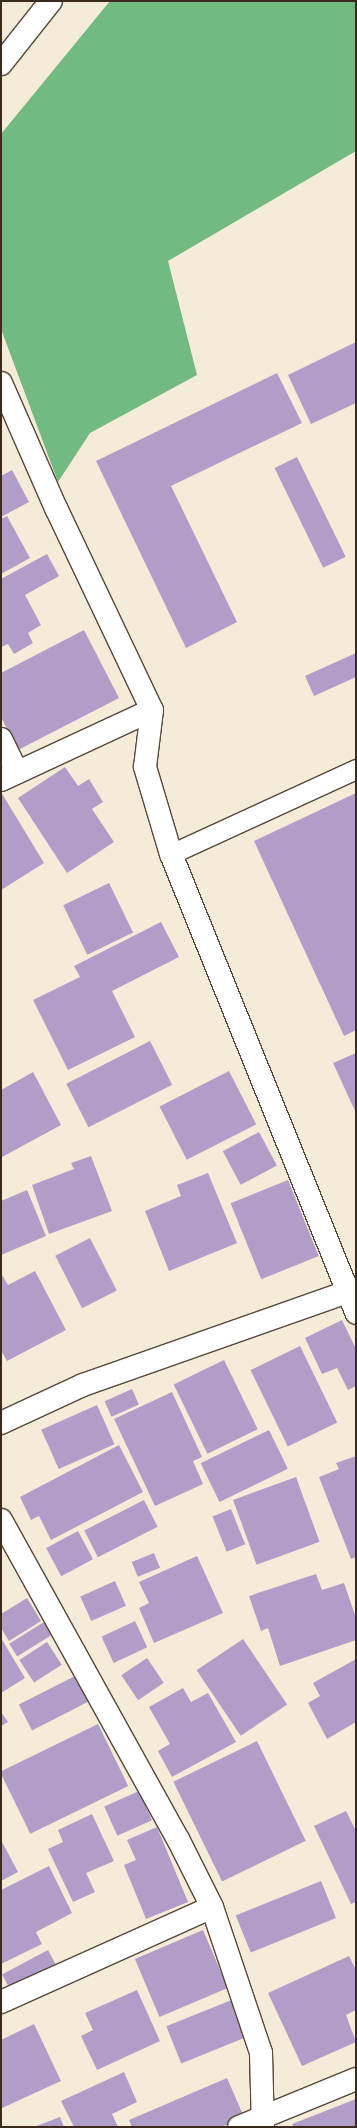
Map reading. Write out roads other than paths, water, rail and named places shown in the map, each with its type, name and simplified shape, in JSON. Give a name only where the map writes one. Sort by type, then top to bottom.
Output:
[{"type":"street","points":[[1,64],[51,1]]},
{"type":"street","points":[[1,383],[56,508],[152,710],[145,767],[171,854],[352,1290],[356,1313]]},
{"type":"street","points":[[1,739],[9,776],[152,710]]},
{"type":"street","points":[[1,1423],[83,1385],[352,1290]]},
{"type":"street","points":[[1,1520],[170,1825],[212,1907],[261,2053],[262,2122]]},
{"type":"street","points":[[1,2002],[212,1907]]},
{"type":"street","points":[[239,2127],[262,2122],[356,2079]]},
{"type":"lane","points":[[171,854],[356,769]]}]
